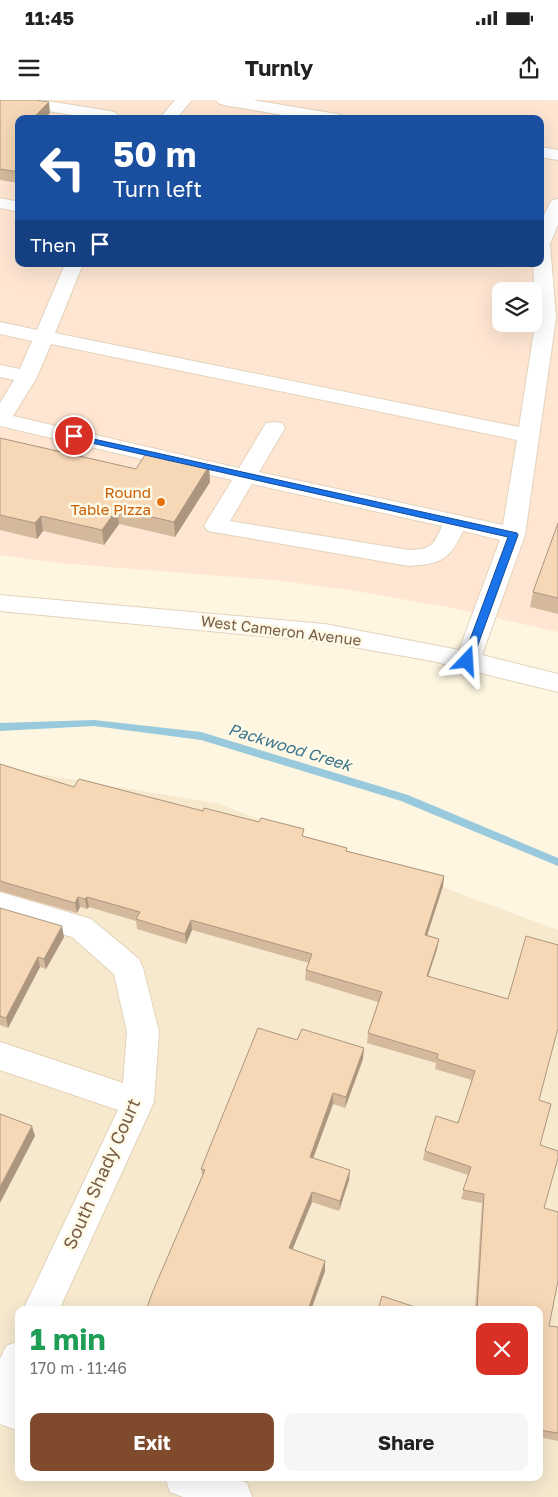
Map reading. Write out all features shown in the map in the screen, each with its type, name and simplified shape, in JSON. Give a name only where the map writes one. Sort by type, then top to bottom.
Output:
[{"type":"street","points":[[11,100],[119,113]]},
{"type":"street","points":[[171,115],[184,100]]},
{"type":"street","points":[[224,100],[313,115]]},
{"type":"street","points":[[544,153],[558,155]]},
{"type":"street","points":[[0,203],[15,206]]},
{"type":"street","points":[[544,237],[558,204]]},
{"type":"street","points":[[73,267],[26,377],[0,420],[513,535]]},
{"type":"street","points":[[467,661],[513,535],[546,318],[543,267]]},
{"type":"street","points":[[0,328],[529,436]]},
{"type":"street","points":[[0,371],[26,377]]},
{"type":"street","points":[[274,428],[216,526],[409,558],[430,558],[443,549],[455,522]]},
{"type":"street","name":"West Cameron Avenue","points":[[0,603],[325,633],[432,652],[558,683]]},
{"type":"street","name":"South Shady Court","points":[[0,904],[81,928],[89,933],[128,968],[143,1032],[138,1102],[43,1306]]},
{"type":"street","points":[[0,1056],[138,1102]]},
{"type":"street","points":[[0,1399],[15,1367]]},
{"type":"street","points":[[0,1404],[15,1410]]},
{"type":"street","points":[[192,1481],[233,1497]]},
{"type":"shaded area","points":[[0,100],[558,100],[558,632],[447,607],[350,590],[273,580],[58,563],[0,555]]},
{"type":"shaded area","points":[[0,773],[44,775],[216,803],[558,930],[558,1497],[0,1497]]},
{"type":"building","points":[[0,100],[49,102],[36,115],[15,115],[15,171],[0,169]]},
{"type":"building","points":[[0,438],[136,469],[147,452],[209,466],[174,522],[117,509],[102,530],[41,516],[35,523],[0,515]]},
{"type":"building","points":[[558,523],[558,598],[533,592]]},
{"type":"building","points":[[0,764],[74,787],[79,779],[203,811],[204,808],[259,822],[261,818],[304,829],[302,836],[347,848],[346,851],[444,876],[425,935],[439,939],[427,976],[508,999],[526,936],[558,945],[558,1028],[539,1100],[551,1104],[540,1145],[558,1151],[558,1158],[544,1208],[558,1212],[558,1281],[549,1326],[558,1327],[558,1433],[543,1431],[543,1306],[477,1306],[484,1194],[463,1190],[471,1167],[425,1151],[436,1116],[458,1123],[475,1071],[437,1059],[438,1054],[368,1033],[382,992],[306,970],[312,954],[191,920],[185,934],[136,919],[140,912],[87,897],[85,899],[78,897],[75,903],[0,881]]},
{"type":"building","points":[[0,908],[62,926],[44,959],[38,957],[6,1018],[0,1016]]},
{"type":"building","points":[[258,1028],[297,1040],[302,1029],[364,1048],[346,1097],[333,1093],[310,1157],[350,1170],[340,1201],[312,1192],[289,1248],[325,1261],[309,1306],[147,1306],[205,1170],[201,1169]]},
{"type":"building","points":[[0,1114],[32,1126],[0,1187]]},
{"type":"building","points":[[382,1296],[412,1306],[379,1306]]},
{"type":"waterway","name":"Packwood Creek","points":[[0,727],[94,723],[201,736],[404,798],[558,862]]},
{"type":"place","name":"Round Table Pizza","points":[[161,502]]},
{"type":"route","points":[[74,436],[513,535],[467,661]]}]
